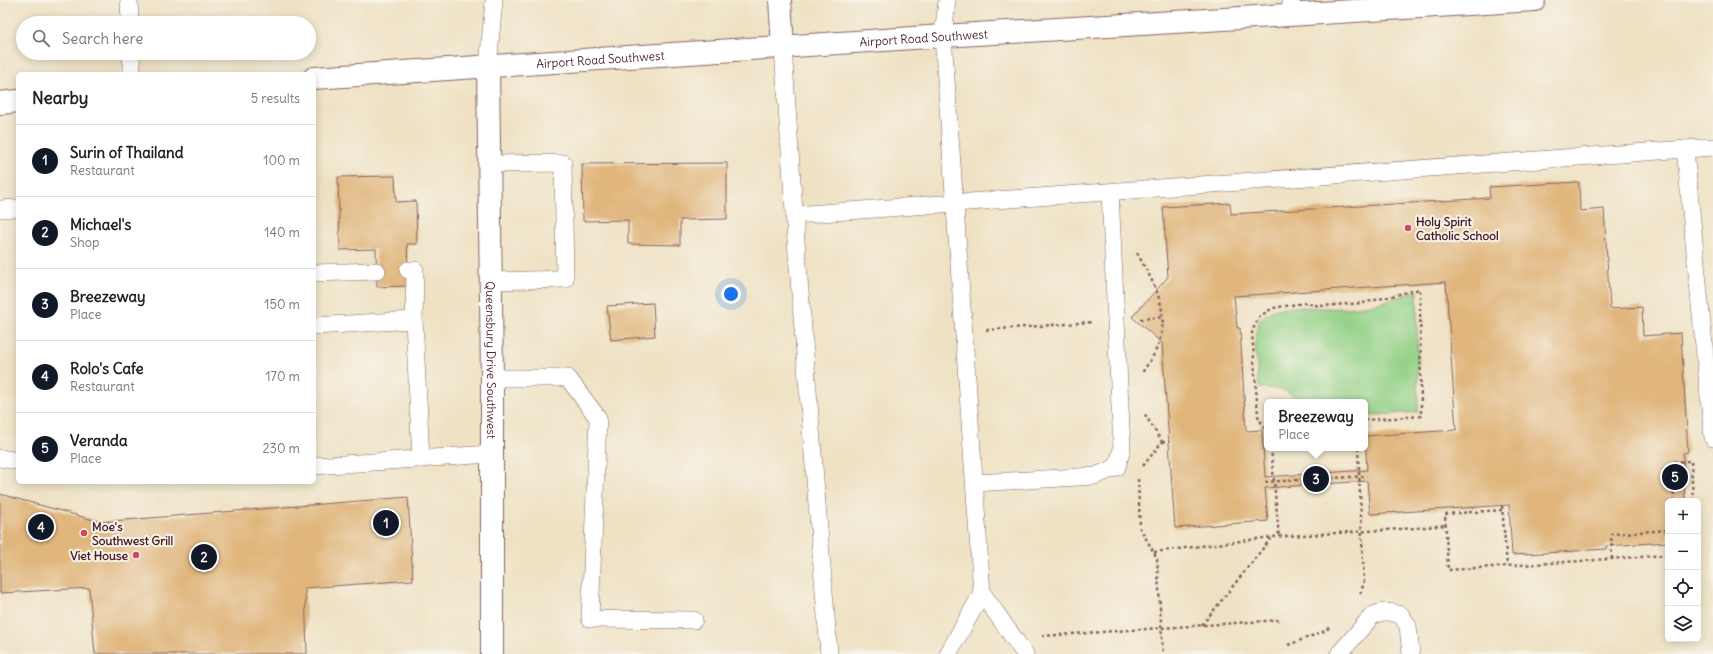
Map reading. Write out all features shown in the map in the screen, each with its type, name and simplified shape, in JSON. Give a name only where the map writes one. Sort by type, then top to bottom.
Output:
[{"type":"main road","points":[[780,0],[783,47]]},
{"type":"main road","name":"Airport Road Southwest","points":[[316,78],[943,36],[1292,7],[1534,0]]},
{"type":"main road","name":"Queensbury Drive Southwest","points":[[488,66],[492,378],[492,654]]},
{"type":"main road","points":[[0,102],[16,101]]},
{"type":"lane","points":[[129,0],[130,16]]},
{"type":"lane","points":[[488,66],[494,0]]},
{"type":"lane","points":[[947,0],[943,36],[982,593],[1025,654]]},
{"type":"lane","points":[[783,47],[794,215],[829,654]]},
{"type":"lane","points":[[131,60],[132,72]]},
{"type":"lane","points":[[794,215],[1713,147]]},
{"type":"lane","points":[[1685,149],[1713,438]]},
{"type":"lane","points":[[490,164],[563,163],[565,279],[491,281]]},
{"type":"lane","points":[[975,483],[1095,476],[1117,467],[1122,449],[1110,192]]},
{"type":"lane","points":[[0,209],[16,208]]},
{"type":"lane","points":[[408,270],[415,270],[414,320],[421,459]]},
{"type":"lane","points":[[316,273],[377,271]]},
{"type":"lane","points":[[316,326],[414,320]]},
{"type":"lane","points":[[492,378],[568,378],[598,418],[590,619],[694,620]]},
{"type":"lane","points":[[316,466],[491,454]]},
{"type":"lane","points":[[0,458],[16,461]]},
{"type":"lane","points":[[948,654],[982,593]]},
{"type":"lane","points":[[1339,654],[1372,616],[1380,612],[1388,611],[1402,615],[1408,626],[1411,654]]},
{"type":"path","points":[[1133,247],[1163,305],[1163,330],[1155,352],[1140,375]]},
{"type":"path","points":[[1264,428],[1258,416],[1252,331],[1260,316],[1273,308],[1304,303],[1321,306],[1363,303],[1420,289],[1421,416],[1368,420]]},
{"type":"path","points":[[982,330],[1163,317]]},
{"type":"path","points":[[1142,409],[1162,442]]},
{"type":"path","points":[[1162,442],[1169,442]]},
{"type":"path","points":[[1142,466],[1162,442]]},
{"type":"path","points":[[1271,451],[1279,537]]},
{"type":"path","points":[[1358,451],[1364,583],[1359,598]]},
{"type":"path","points":[[1674,498],[1671,462],[1691,461],[1693,498]]},
{"type":"path","points":[[1137,472],[1140,528],[1157,558],[1163,654]]},
{"type":"path","points":[[1265,482],[1367,476]]},
{"type":"path","points":[[1502,506],[1507,566]]},
{"type":"path","points":[[1502,510],[1445,514],[1448,570],[1665,555]]},
{"type":"path","points":[[1154,552],[1272,537],[1446,525]]},
{"type":"path","points":[[1612,559],[1611,534],[1665,530]]},
{"type":"path","points":[[1202,625],[1272,537]]},
{"type":"path","points":[[1038,636],[1280,620]]},
{"type":"path","points":[[1288,645],[1325,630],[1334,623]]},
{"type":"green space","points":[[1417,291],[1418,412],[1368,416],[1368,399],[1296,399],[1291,394],[1281,390],[1259,388],[1256,333],[1261,319],[1267,314],[1274,310],[1290,307],[1348,308],[1384,301]]},
{"type":"building","points":[[727,163],[727,219],[680,220],[680,245],[628,244],[628,220],[583,221],[582,164]]},
{"type":"building","points":[[395,176],[396,202],[416,201],[417,244],[407,244],[409,286],[377,287],[376,249],[340,250],[338,177]]},
{"type":"building","points":[[1579,182],[1580,211],[1604,209],[1610,309],[1642,307],[1643,336],[1681,333],[1688,452],[1683,453],[1685,498],[1665,498],[1665,542],[1606,546],[1606,549],[1512,555],[1509,505],[1370,514],[1367,481],[1265,488],[1268,521],[1175,528],[1162,343],[1132,317],[1168,277],[1163,207],[1230,203],[1231,214],[1490,198],[1489,187]],"holes":[[[1446,282],[1456,430],[1368,436],[1368,451],[1366,451],[1367,470],[1265,477],[1262,430],[1246,431],[1240,328],[1237,328],[1234,296]]]},
{"type":"building","points":[[653,303],[655,336],[611,340],[607,306]]},
{"type":"building","points":[[0,494],[101,522],[408,497],[413,580],[305,588],[307,654],[95,654],[89,588],[0,593]]},
{"type":"place","name":"Holy Spirit Catholic School","points":[[1408,228]]},
{"type":"place","name":"Veranda","points":[[1675,477]]},
{"type":"place","name":"Breezeway","points":[[1316,479]]},
{"type":"place","name":"Surin of Thailand","points":[[386,523]]},
{"type":"place","name":"Rolo's Cafe","points":[[41,527]]},
{"type":"place","name":"Moe's Southwest Grill","points":[[84,533]]},
{"type":"place","name":"Viet House","points":[[136,555]]},
{"type":"place","name":"Michael's","points":[[204,557]]}]
